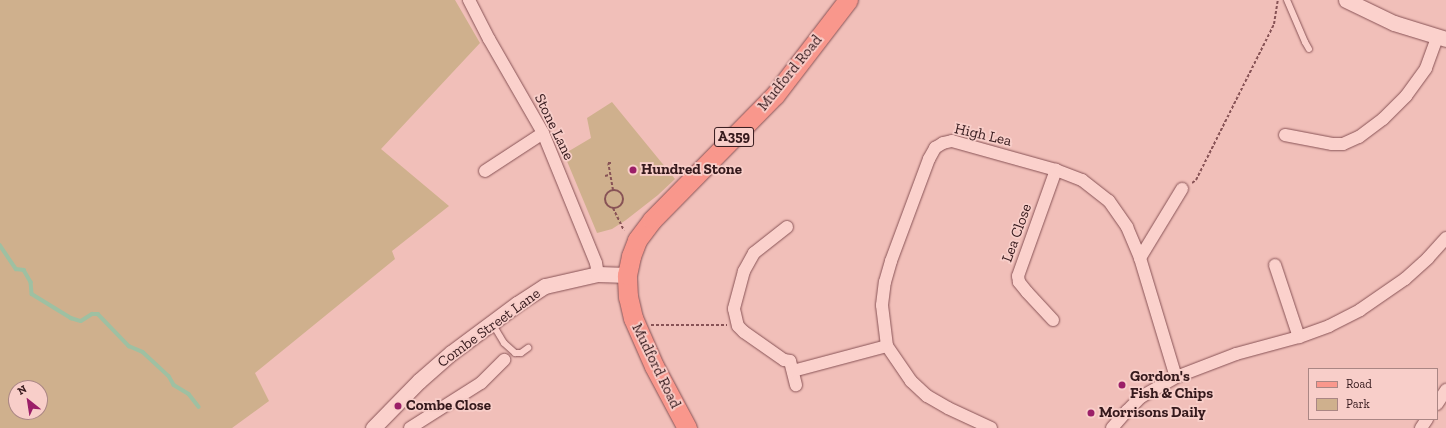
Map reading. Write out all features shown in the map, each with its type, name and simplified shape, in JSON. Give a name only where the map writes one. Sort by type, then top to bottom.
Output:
[{"type":"main road","name":"Mudford Road","points":[[687,428],[654,366],[636,325],[628,297],[627,275],[631,256],[637,240],[652,220],[775,94],[848,0]]},
{"type":"street","name":"Stone Lane","points":[[469,0],[489,39],[542,133],[596,263],[598,274]]},
{"type":"street","points":[[1285,135],[1332,144],[1343,144],[1359,136],[1383,119],[1406,96],[1426,68],[1442,38],[1394,23],[1346,0]]},
{"type":"street","points":[[485,171],[542,133]]},
{"type":"street","name":"High Lea","points":[[991,428],[948,408],[927,396],[911,381],[887,346],[882,305],[885,282],[921,179],[935,148],[943,143],[952,141],[1056,170],[1082,180],[1109,201],[1127,227],[1140,258],[1176,377]]},
{"type":"street","name":"Lea Close","points":[[1053,320],[1019,282],[1018,276],[1056,170]]},
{"type":"street","points":[[1140,258],[1182,189]]},
{"type":"street","points":[[787,227],[754,253],[744,270],[734,309],[738,326],[744,332],[784,360],[790,361],[796,385]]},
{"type":"street","points":[[1116,427],[1141,397],[1176,377],[1236,354],[1299,337],[1329,326],[1383,295],[1405,279],[1428,258],[1446,238]]},
{"type":"street","points":[[1275,265],[1299,337]]},
{"type":"street","name":"Combe Street Lane","points":[[374,428],[419,381],[451,353],[517,304],[545,286],[598,274],[627,275]]},
{"type":"street","points":[[793,371],[887,346]]},
{"type":"street","points":[[410,428],[481,383],[504,360]]},
{"type":"street","points":[[1438,402],[1446,390]]},
{"type":"lane","points":[[1288,0],[1305,42],[1309,48]]},
{"type":"lane","points":[[492,323],[504,343],[515,353],[521,353],[528,348]]},
{"type":"path","points":[[1182,189],[1196,180],[1274,24],[1278,0]]},
{"type":"path","points":[[613,163],[608,164],[613,190]]},
{"type":"path","points":[[605,176],[609,175]]},
{"type":"path","points":[[613,190],[622,194],[623,200],[619,207],[613,208],[608,206],[605,201],[608,193],[613,190]]},
{"type":"path","points":[[613,208],[626,236]]},
{"type":"path","points":[[636,325],[738,326]]},
{"type":"green space","points":[[0,0],[455,0],[480,43],[381,149],[449,206],[392,251],[395,259],[255,373],[269,401],[232,428],[0,428]]},
{"type":"green space","points":[[612,102],[675,179],[658,195],[626,220],[612,229],[597,233],[564,154],[591,138],[587,118]]},
{"type":"waterway","points":[[0,245],[16,269],[24,270],[31,282],[32,294],[71,318],[81,321],[92,314],[98,314],[129,346],[143,352],[169,376],[174,385],[189,394],[199,407]]},
{"type":"place","name":"Hundred Stone","points":[[633,170]]},
{"type":"place","name":"Gordon's Fish & Chips","points":[[1122,385]]},
{"type":"place","name":"Combe Close","points":[[398,406]]},
{"type":"place","name":"Morrisons Daily","points":[[1091,413]]}]
